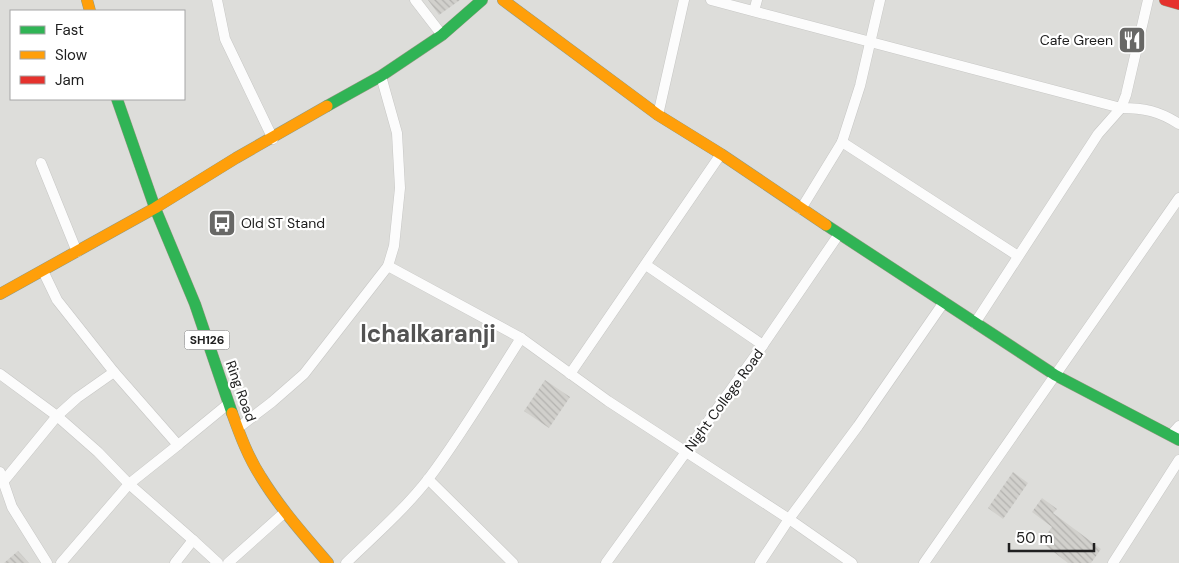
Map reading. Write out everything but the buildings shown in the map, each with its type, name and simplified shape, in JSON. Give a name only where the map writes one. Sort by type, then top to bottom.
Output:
[{"type":"street","points":[[217,0],[226,39],[273,139]]},
{"type":"street","points":[[415,0],[442,35]]},
{"type":"street","points":[[0,294],[155,208],[236,158],[273,139],[381,76],[442,35],[482,0]]},
{"type":"street","points":[[503,0],[658,114],[974,323],[1055,375],[1177,434]]},
{"type":"street","points":[[658,114],[684,0]]},
{"type":"street","points":[[711,0],[1121,108],[1148,110],[1179,124]]},
{"type":"street","points":[[754,11],[757,0]]},
{"type":"street","points":[[801,209],[842,142],[860,86],[880,0]]},
{"type":"street","points":[[974,323],[1098,134],[1121,108],[1148,0]]},
{"type":"street","points":[[1165,0],[1179,4]]},
{"type":"street","points":[[238,428],[304,374],[388,266],[394,246],[400,188],[397,133],[381,76]]},
{"type":"street","name":"Ring Road","points":[[117,100],[155,208],[195,304],[228,404],[248,454],[260,476],[285,512],[328,563]]},
{"type":"street","points":[[842,142],[1018,256]]},
{"type":"street","points":[[570,374],[646,266],[721,154]]},
{"type":"street","points":[[41,163],[77,252]]},
{"type":"street","points":[[924,563],[1179,198]]},
{"type":"street","name":"Night College Road","points":[[606,563],[763,345],[839,234]]},
{"type":"street","points":[[388,266],[520,338],[608,401],[789,519],[852,563]]},
{"type":"street","points":[[646,266],[763,345]]},
{"type":"street","points":[[43,271],[57,300],[114,372],[178,445]]},
{"type":"street","points":[[760,563],[789,519],[858,426],[944,302]]},
{"type":"street","points":[[346,563],[394,517],[428,479],[520,338]]},
{"type":"street","points":[[3,482],[57,416],[77,398],[114,372]]},
{"type":"street","points":[[0,374],[57,416],[98,452],[129,484],[218,563]]},
{"type":"street","points":[[61,563],[129,484],[228,404]]},
{"type":"street","points":[[1112,563],[1179,460]]},
{"type":"street","points":[[0,472],[12,507],[47,563]]},
{"type":"street","points":[[428,479],[513,563]]},
{"type":"street","points":[[0,508],[10,501]]},
{"type":"street","points":[[228,563],[285,512]]},
{"type":"street","points":[[175,563],[194,540]]},
{"type":"shaded area","points":[[0,0],[1179,0],[1179,563],[0,563]]},
{"type":"traffic: fast","points":[[327,106],[381,76],[442,35],[482,0]]},
{"type":"traffic: fast","points":[[117,100],[155,208],[195,304],[232,413]]},
{"type":"traffic: fast","points":[[826,225],[1055,375],[1179,440]]},
{"type":"traffic: slow","points":[[87,0],[90,10]]},
{"type":"traffic: slow","points":[[503,0],[658,115],[721,154],[826,225]]},
{"type":"traffic: slow","points":[[0,294],[155,208],[236,158],[327,106]]},
{"type":"traffic: slow","points":[[232,413],[248,454],[268,488],[301,532],[328,563]]},
{"type":"traffic: jam","points":[[1165,0],[1179,4]]},
{"type":"place","name":"Cafe Green","points":[[1132,40]]},
{"type":"place","name":"Old ST Stand","points":[[222,223]]},
{"type":"district","name":"Ichalkaranji","points":[[428,334]]}]
